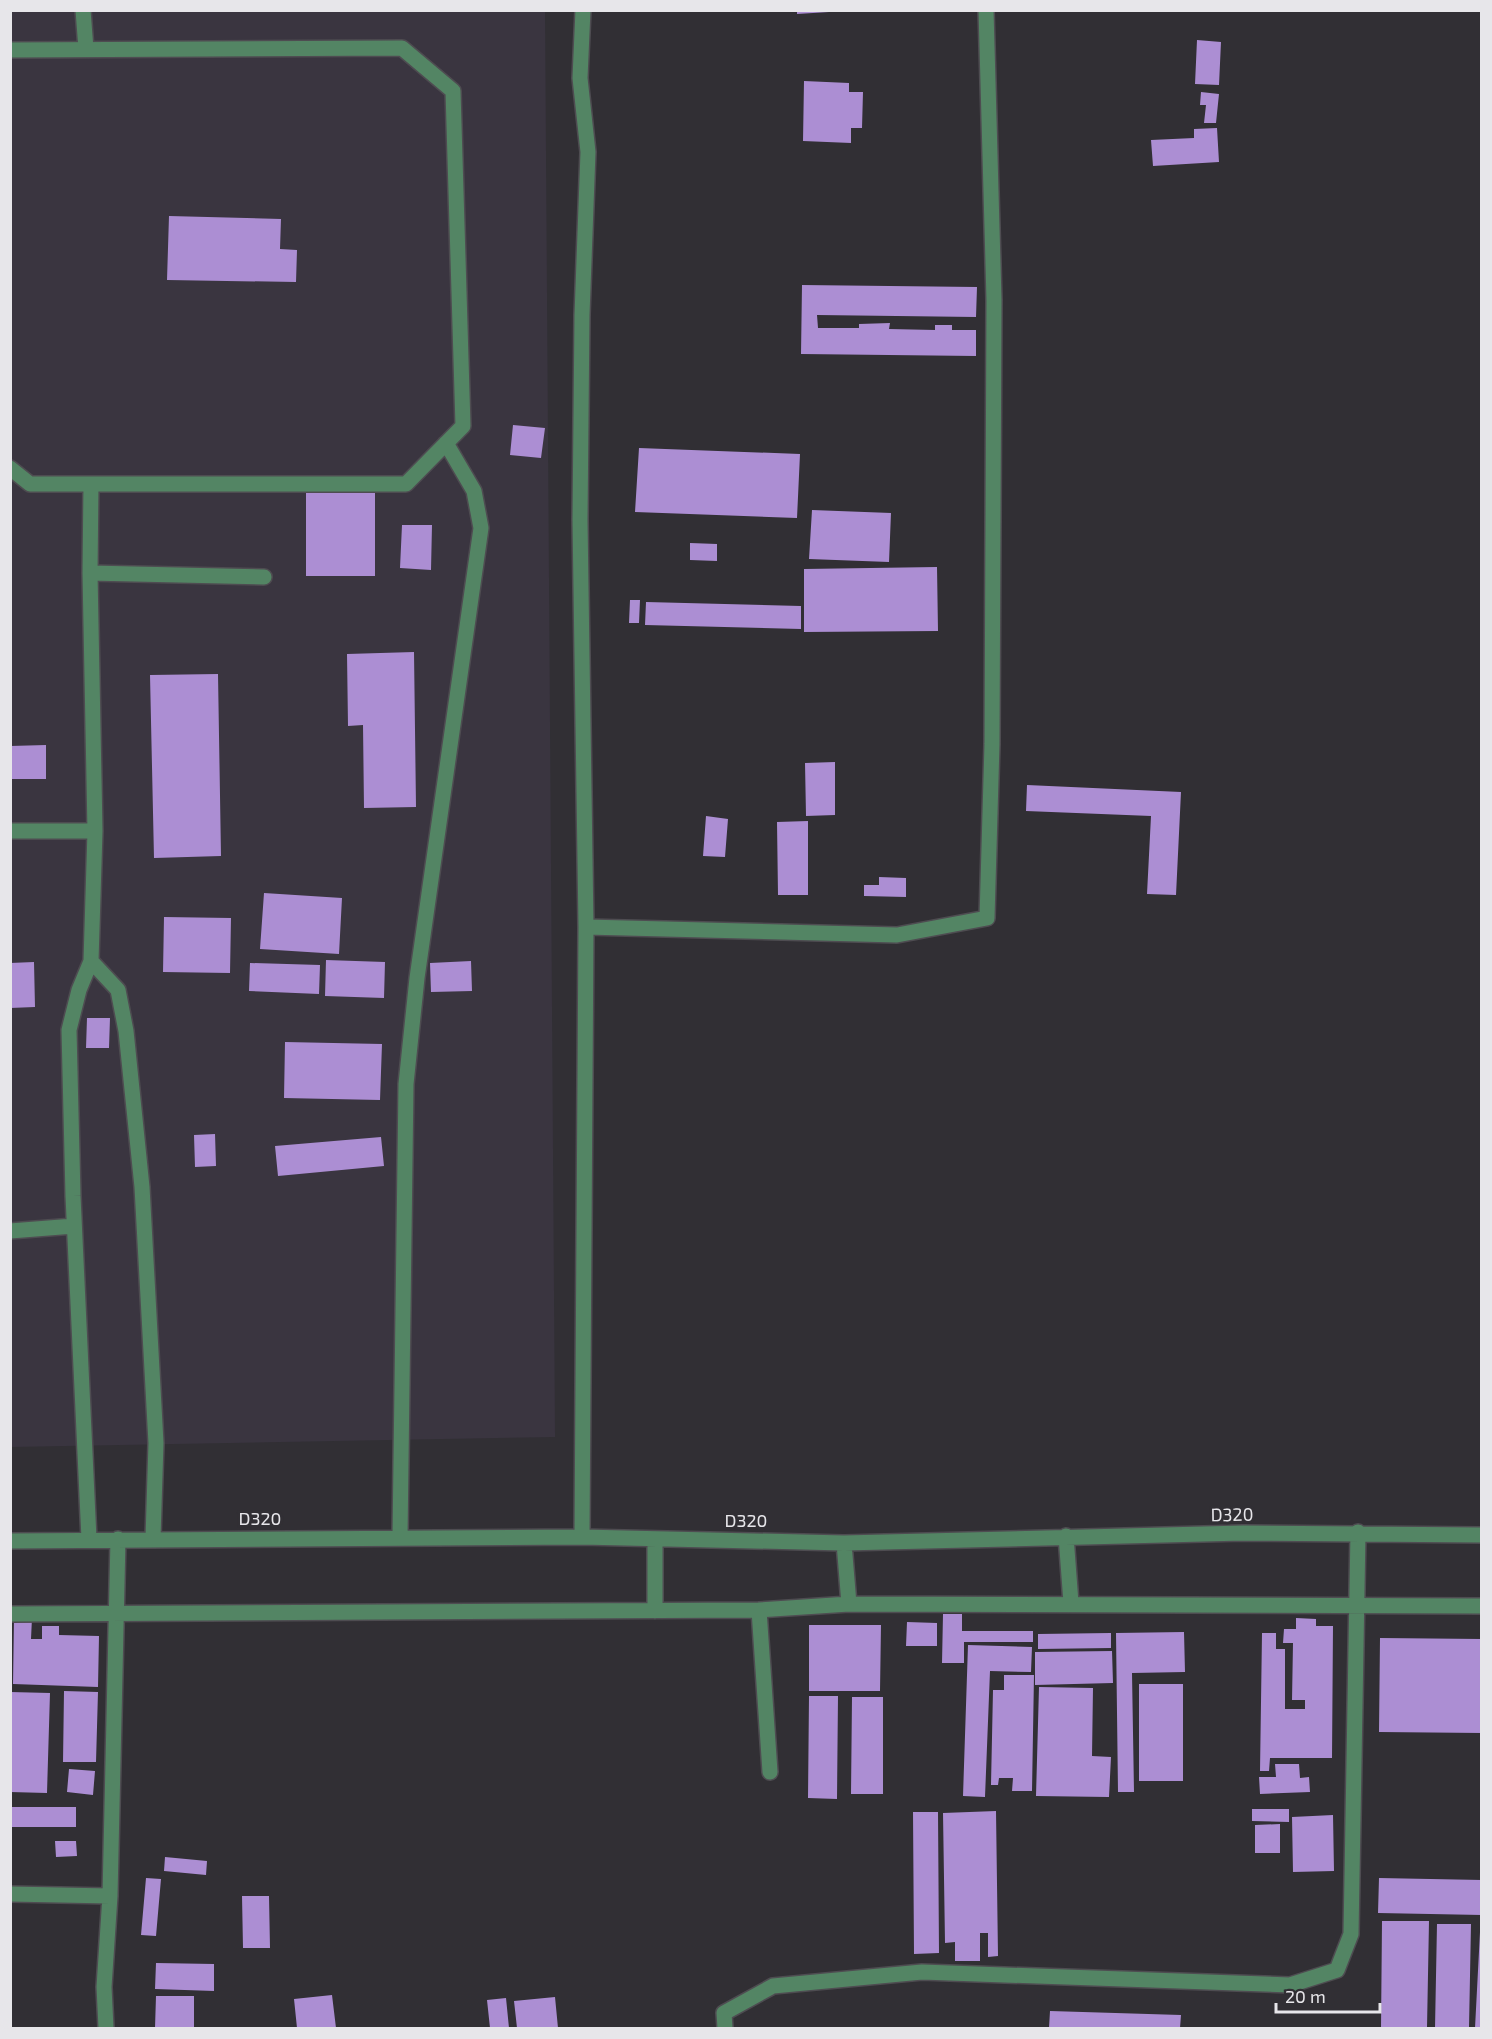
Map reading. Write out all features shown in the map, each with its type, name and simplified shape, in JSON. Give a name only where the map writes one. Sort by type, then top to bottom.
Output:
[{"type":"street","points":[[83,10],[86,50]]},
{"type":"street","points":[[582,10],[580,78],[588,152],[582,315],[580,508],[586,927],[582,1537]]},
{"type":"street","points":[[586,927],[897,935],[987,918],[992,732],[994,300],[986,10]]},
{"type":"street","points":[[10,50],[402,48],[453,91],[463,426],[406,484],[30,484],[10,468]]},
{"type":"street","points":[[400,1537],[406,1084],[417,978],[481,528],[474,491],[446,444]]},
{"type":"street","points":[[89,1539],[74,1226],[69,1029],[79,990],[91,961],[95,831],[90,573],[91,484]]},
{"type":"street","points":[[90,573],[264,577]]},
{"type":"street","points":[[10,831],[95,831]]},
{"type":"street","points":[[91,961],[118,990],[127,1042],[142,1187],[156,1443],[153,1538]]},
{"type":"street","points":[[10,1231],[74,1226]]},
{"type":"street","points":[[725,2028],[724,2013],[773,1986],[871,1976],[922,1972],[1290,1985],[1337,1970],[1351,1934],[1358,1532]]},
{"type":"street","name":"D320","points":[[10,1541],[153,1538],[582,1537],[844,1543],[1066,1536],[1358,1532],[1482,1535]]},
{"type":"street","points":[[1066,1536],[1071,1603]]},
{"type":"street","points":[[106,2028],[104,1987],[110,1896],[118,1539]]},
{"type":"street","points":[[655,1539],[655,1611]]},
{"type":"street","points":[[844,1543],[849,1604]]},
{"type":"street","points":[[10,1614],[759,1610],[849,1604],[1482,1606]]},
{"type":"street","points":[[759,1610],[770,1772]]},
{"type":"street","points":[[10,1894],[110,1896]]},
{"type":"shaded area","points":[[10,11],[545,11],[555,1437],[11,1447]]},
{"type":"building","points":[[797,10],[829,10],[829,12],[797,14]]},
{"type":"building","points":[[1197,40],[1221,42],[1219,85],[1195,84]]},
{"type":"building","points":[[804,81],[849,83],[849,92],[863,92],[862,128],[851,128],[851,143],[803,141]]},
{"type":"building","points":[[1201,92],[1219,94],[1216,123],[1204,123],[1206,105],[1200,105]]},
{"type":"building","points":[[1217,128],[1219,162],[1153,166],[1151,140],[1194,138],[1194,129]]},
{"type":"building","points":[[169,216],[281,219],[280,249],[297,250],[296,282],[167,280]]},
{"type":"building","points":[[802,285],[977,287],[976,317],[817,315],[818,328],[859,328],[859,324],[890,323],[889,329],[935,330],[935,325],[952,325],[952,330],[976,330],[976,356],[801,354]]},
{"type":"building","points":[[513,425],[545,428],[541,458],[510,455]]},
{"type":"building","points":[[639,448],[800,454],[797,518],[635,512]]},
{"type":"building","points":[[306,489],[375,489],[375,576],[306,576]]},
{"type":"building","points":[[812,510],[891,513],[889,562],[809,559]]},
{"type":"building","points":[[402,525],[432,525],[431,570],[400,568]]},
{"type":"building","points":[[690,543],[717,544],[717,561],[690,560]]},
{"type":"building","points":[[937,567],[938,631],[804,632],[804,569]]},
{"type":"building","points":[[630,600],[640,600],[639,623],[629,623]]},
{"type":"building","points":[[646,602],[801,606],[801,629],[645,625]]},
{"type":"building","points":[[414,652],[416,807],[364,808],[363,725],[348,726],[347,654]]},
{"type":"building","points":[[218,674],[221,856],[154,858],[150,675]]},
{"type":"building","points":[[46,745],[46,779],[10,779],[10,746]]},
{"type":"building","points":[[835,762],[835,815],[806,816],[805,763]]},
{"type":"building","points":[[1027,785],[1181,792],[1176,895],[1147,894],[1151,816],[1026,811]]},
{"type":"building","points":[[706,816],[728,819],[725,857],[703,856]]},
{"type":"building","points":[[808,821],[808,895],[778,895],[777,822]]},
{"type":"building","points":[[879,877],[906,878],[906,897],[864,896],[864,885],[879,885]]},
{"type":"building","points":[[264,893],[342,898],[339,954],[260,949]]},
{"type":"building","points":[[164,917],[231,918],[230,973],[163,972]]},
{"type":"building","points":[[326,960],[385,962],[384,998],[325,996]]},
{"type":"building","points":[[471,961],[472,991],[431,992],[430,963]]},
{"type":"building","points":[[34,962],[35,1007],[10,1008],[10,963]]},
{"type":"building","points":[[250,963],[320,965],[319,994],[249,991]]},
{"type":"building","points":[[87,1018],[110,1018],[109,1048],[86,1048]]},
{"type":"building","points":[[285,1042],[382,1044],[380,1100],[284,1098]]},
{"type":"building","points":[[215,1134],[216,1166],[195,1167],[194,1135]]},
{"type":"building","points":[[381,1137],[384,1166],[278,1176],[275,1146]]},
{"type":"building","points":[[943,1614],[962,1614],[962,1631],[1033,1631],[1033,1642],[964,1642],[964,1663],[942,1663]]},
{"type":"building","points":[[14,1618],[32,1618],[31,1639],[42,1639],[42,1626],[59,1626],[59,1635],[99,1636],[98,1687],[13,1684]]},
{"type":"building","points":[[1296,1618],[1316,1619],[1316,1626],[1333,1626],[1332,1758],[1270,1758],[1269,1771],[1260,1771],[1262,1633],[1276,1633],[1276,1649],[1285,1649],[1285,1709],[1305,1709],[1305,1700],[1292,1700],[1293,1643],[1283,1643],[1284,1629],[1296,1629]]},
{"type":"building","points":[[907,1622],[937,1623],[937,1646],[906,1646]]},
{"type":"building","points":[[809,1625],[881,1625],[880,1691],[809,1691]]},
{"type":"building","points":[[1184,1632],[1185,1672],[1132,1673],[1134,1792],[1118,1792],[1116,1633]]},
{"type":"building","points":[[1111,1633],[1111,1648],[1038,1649],[1038,1634]]},
{"type":"building","points":[[1380,1638],[1482,1639],[1482,1733],[1379,1732]]},
{"type":"building","points":[[968,1645],[1032,1647],[1031,1672],[990,1671],[985,1797],[963,1796]]},
{"type":"building","points":[[1112,1651],[1113,1683],[1035,1685],[1035,1652]]},
{"type":"building","points":[[1004,1675],[1034,1675],[1032,1791],[1012,1791],[1013,1778],[999,1778],[998,1785],[991,1785],[993,1690],[1004,1690]]},
{"type":"building","points":[[1139,1684],[1183,1684],[1183,1781],[1139,1781]]},
{"type":"building","points":[[1039,1687],[1093,1688],[1092,1756],[1111,1757],[1109,1797],[1036,1796]]},
{"type":"building","points":[[64,1691],[98,1692],[96,1762],[63,1762]]},
{"type":"building","points":[[10,1692],[50,1693],[47,1793],[10,1792]]},
{"type":"building","points":[[809,1696],[838,1696],[837,1799],[808,1798]]},
{"type":"building","points":[[852,1697],[883,1697],[883,1794],[851,1794]]},
{"type":"building","points":[[1275,1764],[1299,1764],[1300,1778],[1309,1777],[1310,1792],[1260,1794],[1259,1777],[1276,1777]]},
{"type":"building","points":[[69,1769],[95,1771],[93,1795],[67,1792]]},
{"type":"building","points":[[10,1807],[76,1807],[76,1827],[10,1827]]},
{"type":"building","points":[[1252,1809],[1289,1809],[1289,1822],[1252,1821]]},
{"type":"building","points":[[996,1811],[998,1956],[988,1957],[988,1933],[980,1933],[980,1961],[955,1961],[955,1942],[945,1943],[943,1813]]},
{"type":"building","points":[[913,1812],[938,1812],[939,1953],[914,1954]]},
{"type":"building","points":[[1333,1815],[1334,1871],[1293,1872],[1292,1817]]},
{"type":"building","points":[[1280,1824],[1280,1853],[1255,1853],[1255,1825]]},
{"type":"building","points":[[55,1841],[76,1841],[77,1856],[56,1857]]},
{"type":"building","points":[[165,1857],[207,1861],[206,1875],[164,1871]]},
{"type":"building","points":[[146,1878],[161,1879],[156,1936],[141,1935]]},
{"type":"building","points":[[1379,1878],[1482,1880],[1482,1915],[1378,1913]]},
{"type":"building","points":[[242,1896],[269,1896],[270,1948],[243,1948]]},
{"type":"building","points":[[1382,1921],[1429,1921],[1427,2028],[1381,2028]]},
{"type":"building","points":[[1437,1924],[1471,1924],[1469,2028],[1435,2028]]},
{"type":"building","points":[[1480,1932],[1482,2028],[1475,2028]]},
{"type":"building","points":[[156,1963],[214,1964],[214,1991],[155,1989]]},
{"type":"building","points":[[332,1995],[336,2028],[297,2028],[294,1999]]},
{"type":"building","points":[[156,1996],[194,1996],[194,2028],[155,2028]]},
{"type":"building","points":[[555,1997],[558,2028],[517,2028],[514,2001]]},
{"type":"building","points":[[506,1998],[509,2028],[490,2028],[487,2000]]},
{"type":"building","points":[[1050,2011],[1181,2015],[1180,2028],[1049,2028]]}]
